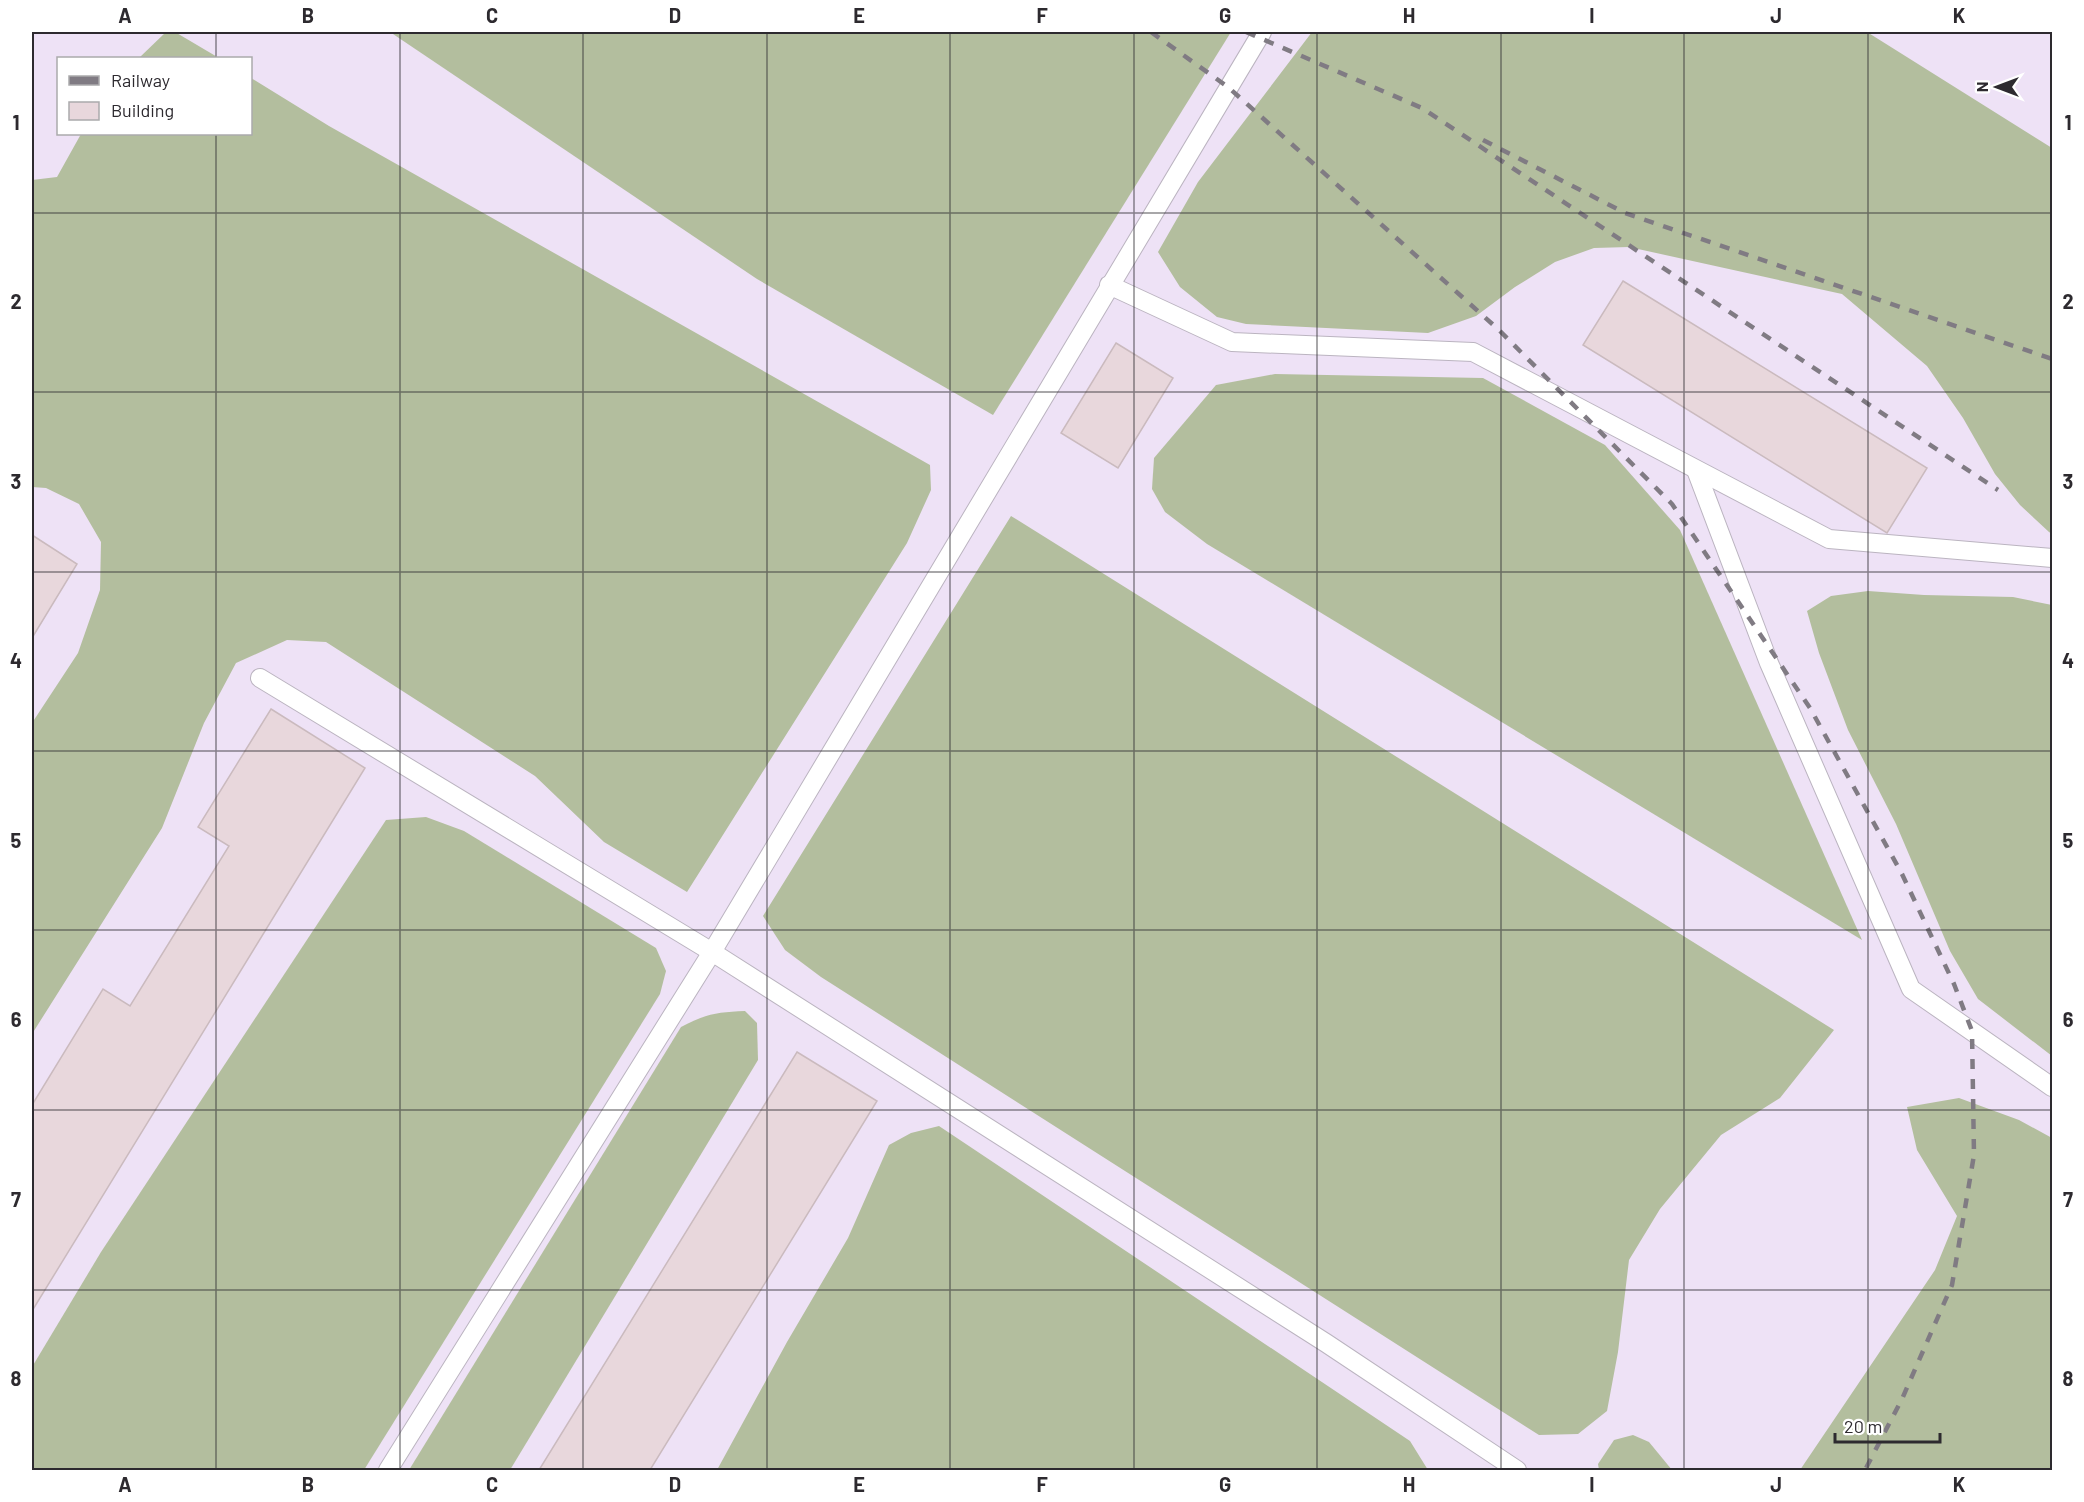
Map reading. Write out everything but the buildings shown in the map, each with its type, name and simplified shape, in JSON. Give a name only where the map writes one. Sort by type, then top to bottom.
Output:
[{"type":"lane","points":[[388,1470],[712,952],[1262,32]]},
{"type":"lane","points":[[1109,285],[1232,342],[1473,352],[1829,539],[2052,558]]},
{"type":"lane","points":[[1696,470],[1769,663],[1911,989],[2052,1088]]},
{"type":"lane","points":[[260,678],[712,952],[1326,1343],[1495,1465],[1517,1470]]},
{"type":"shaded area","points":[[32,32],[2052,32],[2052,1470],[32,1470]]},
{"type":"green space","points":[[166,32],[175,32],[217,57],[140,57]]},
{"type":"green space","points":[[390,32],[1231,32],[993,415],[757,279]]},
{"type":"green space","points":[[1312,32],[1867,32],[2052,148],[2052,534],[2020,505],[1995,474],[1963,418],[1927,366],[1842,294],[1629,247],[1594,248],[1555,262],[1515,287],[1476,316],[1428,333],[1246,324],[1217,317],[1180,287],[1158,252],[1198,182]]},
{"type":"green space","points":[[252,79],[329,126],[930,465],[931,490],[907,543],[687,892],[604,842],[535,776],[326,642],[287,640],[236,663],[204,723],[162,828],[32,1034],[32,723],[78,653],[100,590],[101,542],[79,504],[46,488],[32,487],[32,180],[57,177],[80,135],[252,135]]},
{"type":"green space","points":[[1275,374],[1483,378],[1605,445],[1680,530],[1862,940],[1207,544],[1165,512],[1152,489],[1154,458],[1216,385]]},
{"type":"green space","points":[[1011,516],[1834,1030],[1780,1098],[1721,1135],[1660,1209],[1629,1260],[1618,1352],[1607,1411],[1578,1434],[1539,1435],[821,977],[785,950],[763,916]]},
{"type":"green space","points":[[1868,591],[2013,597],[2052,605],[2052,1056],[1978,999],[1950,951],[1896,824],[1848,730],[1819,653],[1807,611],[1831,596]]},
{"type":"green space","points":[[426,817],[464,831],[656,948],[666,971],[660,994],[364,1470],[32,1470],[32,1367],[101,1252],[386,820]]},
{"type":"green space","points":[[745,1011],[757,1023],[758,1060],[510,1470],[409,1470],[681,1027],[712,1014]]},
{"type":"green space","points":[[1959,1098],[2019,1120],[2052,1138],[2052,1470],[1800,1470],[1935,1270],[1957,1216],[1917,1150],[1907,1107]]},
{"type":"green space","points":[[939,1126],[1410,1441],[1428,1470],[717,1470],[787,1342],[848,1238],[889,1145],[911,1133]]},
{"type":"green space","points":[[1633,1435],[1649,1442],[1672,1470],[1599,1470],[1598,1464],[1614,1440]]},
{"type":"railway","points":[[1151,32],[1228,87],[1499,330],[1672,504],[1810,708],[1902,874],[1954,984],[1972,1031],[1974,1155],[1952,1285],[1902,1399],[1865,1470]]},
{"type":"railway","points":[[1246,32],[1422,108],[1998,490]]},
{"type":"railway","points":[[1483,140],[1625,213],[2052,359]]}]
